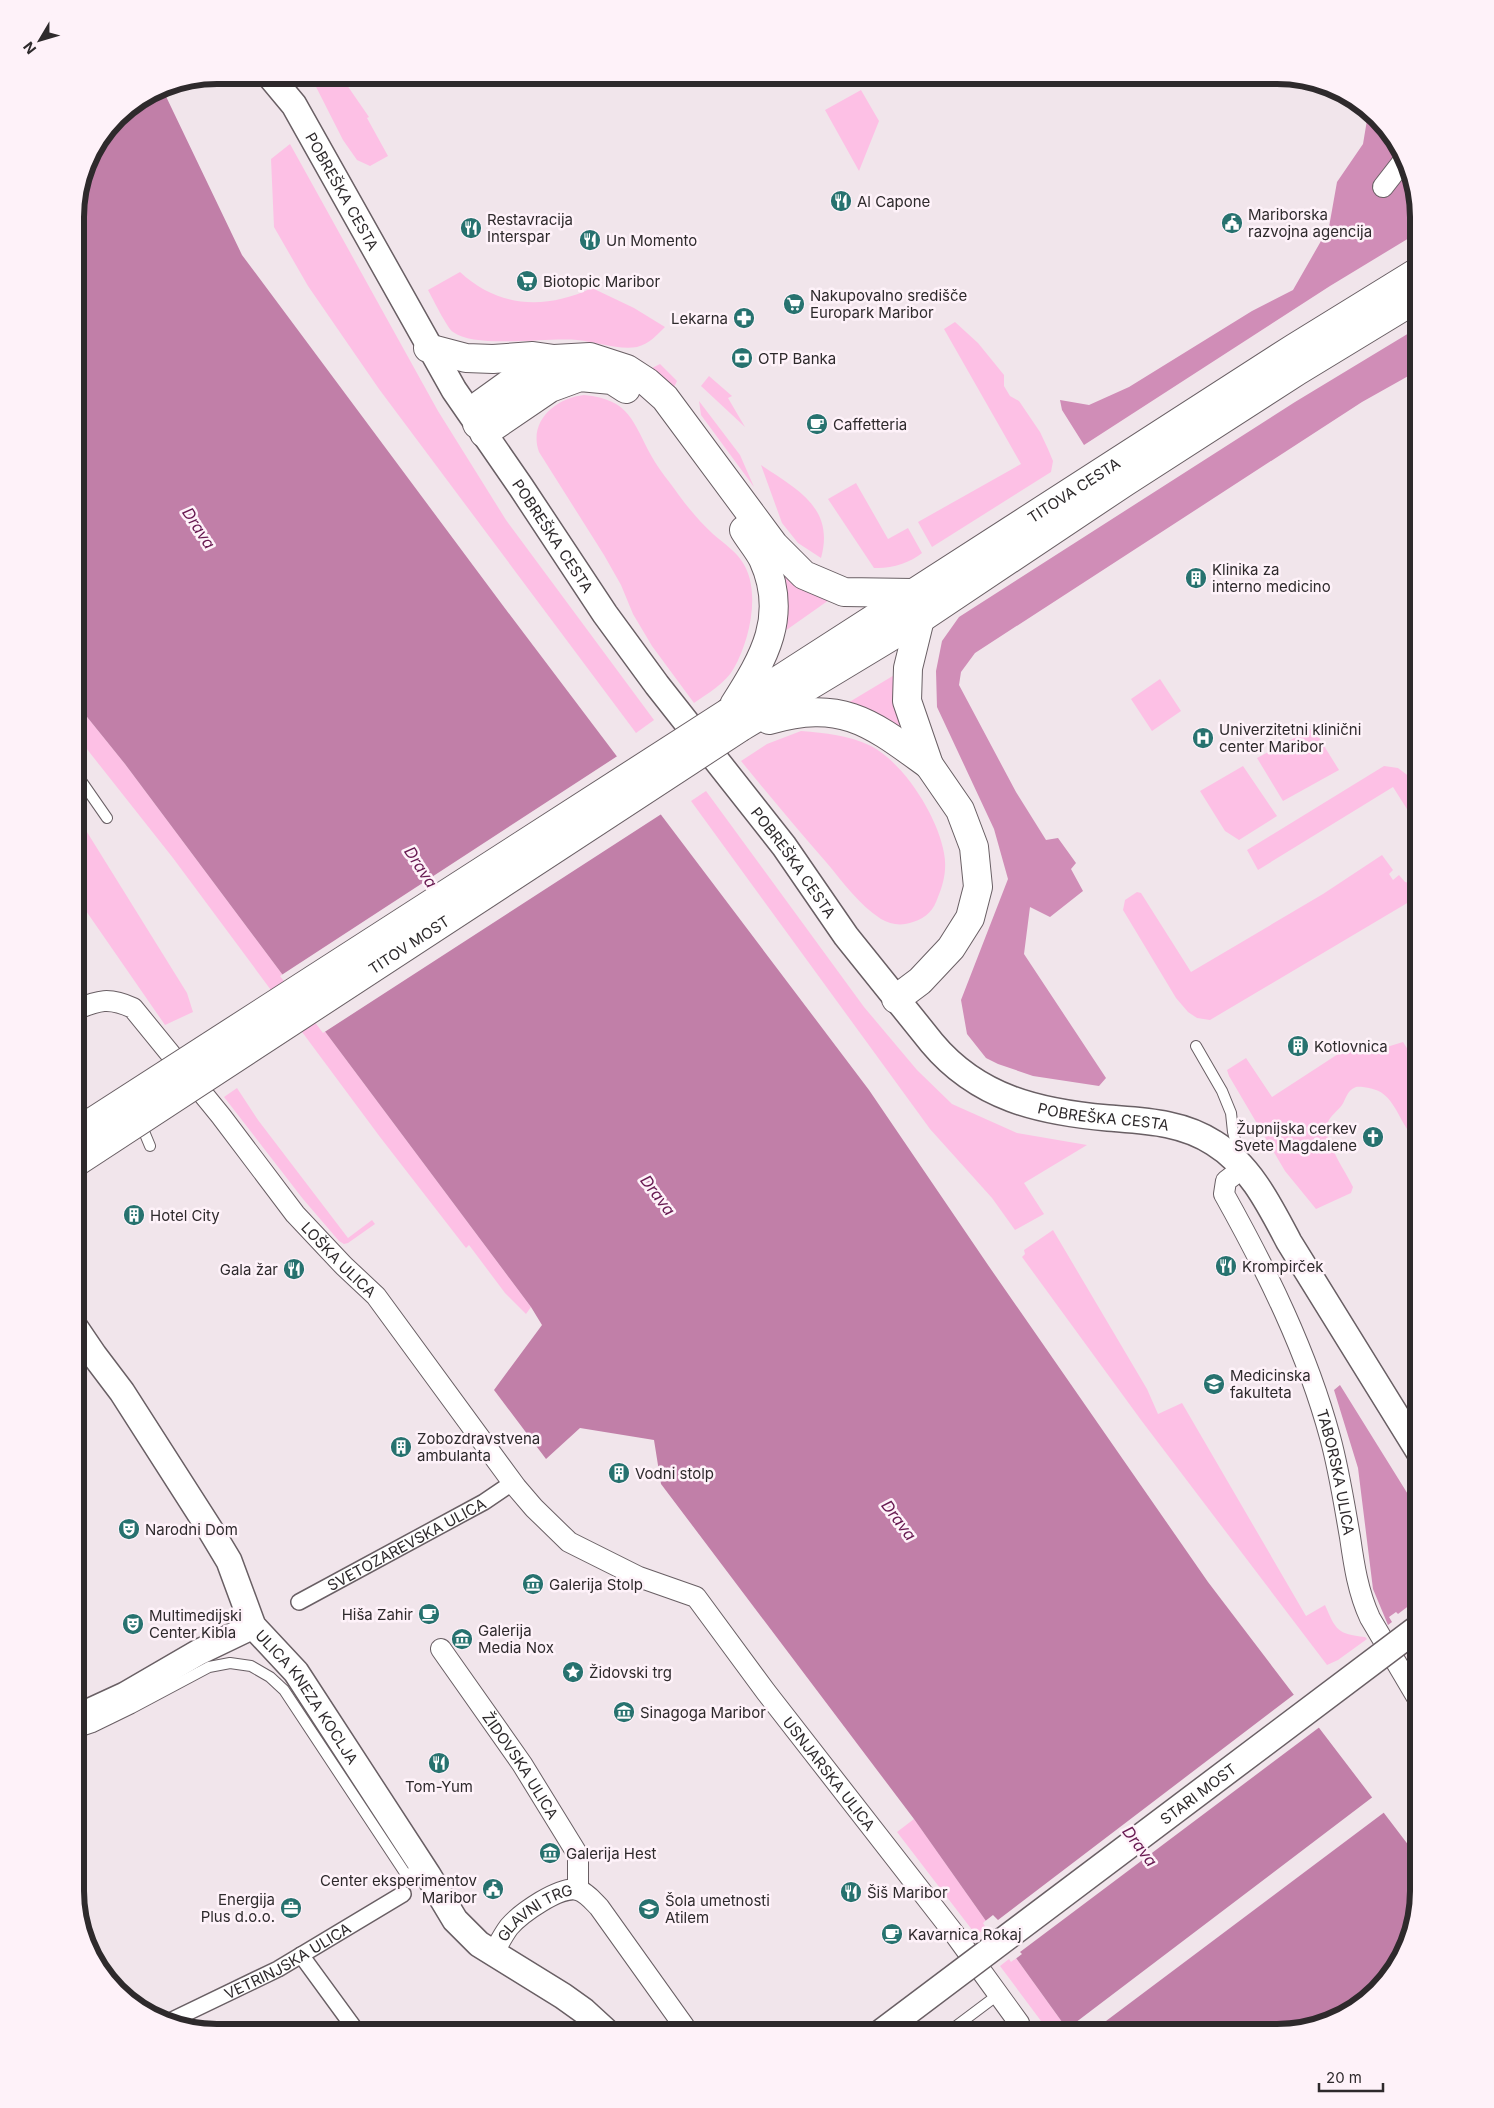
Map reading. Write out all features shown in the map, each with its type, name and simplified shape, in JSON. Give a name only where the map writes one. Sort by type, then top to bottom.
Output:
[{"type":"main road","name":"TITOVA CESTA","points":[[917,606],[1277,359],[1410,277]]},
{"type":"main road","name":"TITOVA CESTA","points":[[735,719],[917,606],[1125,482],[1291,375],[1410,302]]},
{"type":"main road","points":[[428,348],[466,358],[492,359],[533,356],[554,359],[590,357],[627,369],[647,382],[665,398],[774,545],[804,575],[844,592],[917,606],[908,668],[907,701],[929,765],[960,810],[974,847],[978,887],[970,918],[951,948],[920,981],[896,999]]},
{"type":"main road","points":[[480,429],[481,404],[514,381],[544,367],[554,359]]},
{"type":"main road","points":[[480,429],[550,388],[580,377],[612,380],[640,397],[666,426],[738,520],[763,560],[775,599],[770,639],[751,678],[735,719],[814,710],[836,713],[863,721],[882,731],[929,765]]},
{"type":"main road","name":"TITOV MOST","points":[[84,1127],[735,719]]},
{"type":"main road","name":"TITOV MOST","points":[[84,1157],[735,719]]},
{"type":"street","name":"POBREŠKA CESTA","points":[[276,84],[294,105],[428,348],[454,390],[605,614],[657,686],[784,846],[846,936],[944,1058],[979,1085],[1022,1104],[1047,1110],[1108,1118],[1170,1123],[1214,1143],[1243,1168],[1271,1206],[1289,1242],[1410,1437]]},
{"type":"street","name":"POBREŠKA CESTA","points":[[291,84],[294,105]]},
{"type":"street","points":[[1383,187],[1400,165]]},
{"type":"street","name":"LOŠKA ULICA","points":[[84,1007],[105,1000],[118,1002],[133,1008],[162,1041],[295,1214],[344,1266],[376,1296],[512,1483]]},
{"type":"street","name":"TABORSKA ULICA","points":[[1243,1168],[1226,1181],[1224,1194],[1269,1279],[1317,1391],[1340,1477],[1355,1574],[1364,1604],[1370,1618],[1410,1686]]},
{"type":"street","name":"ULICA KNEZA KOCLJA","points":[[84,1341],[122,1392],[229,1561],[253,1626],[296,1672],[428,1875],[454,1920],[469,1936],[493,1954]]},
{"type":"street","name":"SVETOZAREVSKA ULICA","points":[[299,1602],[484,1502],[512,1483]]},
{"type":"street","name":"USNJARSKA ULICA","points":[[512,1483],[534,1508],[569,1542],[638,1577],[696,1597],[772,1700],[953,1932],[1019,2024]]},
{"type":"street","points":[[84,1714],[125,1695],[199,1652],[253,1626]]},
{"type":"street","name":"STARI MOST","points":[[892,2024],[1410,1634]]},
{"type":"street","name":"ŽIDOVSKA ULICA","points":[[441,1650],[522,1764],[578,1855],[578,1890]]},
{"type":"street","name":"GLAVNI TRG","points":[[598,2024],[563,1996],[493,1954],[508,1928],[523,1913],[548,1898],[569,1889],[578,1890],[586,1894],[599,1907],[683,2024]]},
{"type":"street","name":"VETRINJSKA ULICA","points":[[177,2018],[258,1980],[403,1894]]},
{"type":"street","points":[[301,1955],[351,2024]]},
{"type":"lane","points":[[84,785],[108,818]]},
{"type":"lane","points":[[1196,1046],[1222,1091],[1231,1113],[1233,1132],[1243,1168]]},
{"type":"lane","points":[[84,1145],[189,1076]]},
{"type":"lane","points":[[135,1112],[150,1146]]},
{"type":"lane","points":[[84,1730],[132,1708],[208,1667],[230,1663],[251,1666],[270,1677],[284,1690],[405,1873],[428,1875]]},
{"type":"lane","points":[[959,2024],[999,1994]]},
{"type":"shaded area","points":[[315,84],[346,84],[369,117],[367,118],[388,156],[370,166],[357,160],[343,140]]},
{"type":"shaded area","points":[[861,90],[879,121],[859,171],[825,110]]},
{"type":"shaded area","points":[[1367,119],[1383,136],[1392,150],[1406,182],[1409,199],[1410,237],[1330,286],[1084,445],[1062,410],[1060,400],[1089,405],[1129,387],[1252,311],[1293,290],[1329,227],[1337,182],[1363,144]]},
{"type":"shaded area","points":[[290,144],[438,411],[506,520],[654,720],[636,733],[379,389],[308,286],[274,227],[271,159]]},
{"type":"shaded area","points":[[460,272],[490,293],[523,302],[557,300],[592,288],[634,308],[665,327],[645,344],[630,348],[564,339],[494,341],[463,337],[450,329],[428,290]]},
{"type":"shaded area","points":[[955,322],[978,343],[1004,375],[1004,386],[1010,396],[1019,401],[1040,432],[1053,461],[1051,472],[932,547],[918,522],[1021,464],[944,329]]},
{"type":"shaded area","points":[[1410,332],[1410,375],[1362,402],[975,653],[961,672],[959,685],[1016,792],[1046,840],[1058,838],[1076,863],[1071,869],[1083,891],[1050,917],[1030,907],[1024,954],[1106,1078],[1099,1086],[1033,1076],[998,1064],[986,1058],[967,1034],[961,1000],[1008,879],[994,829],[937,707],[936,671],[942,641],[959,617],[1295,402]]},
{"type":"shaded area","points":[[660,364],[677,381],[671,394],[644,372]]},
{"type":"shaded area","points":[[709,376],[732,396],[728,398],[745,427],[701,386]]},
{"type":"shaded area","points":[[584,395],[612,402],[628,414],[655,462],[682,500],[713,534],[738,556],[747,572],[751,585],[751,614],[749,629],[740,656],[726,679],[694,703],[652,646],[633,614],[621,585],[604,555],[539,452],[537,430],[547,413],[564,401]]},
{"type":"shaded area","points":[[699,401],[740,455],[754,487],[701,415]]},
{"type":"shaded area","points":[[761,465],[799,492],[818,513],[823,526],[824,541],[821,558],[798,543],[782,523]]},
{"type":"shaded area","points":[[856,483],[888,539],[908,528],[922,553],[900,565],[874,568],[828,499]]},
{"type":"shaded area","points":[[786,574],[829,600],[785,631],[787,613],[780,577]]},
{"type":"shaded area","points":[[896,674],[904,726],[899,729],[846,704]]},
{"type":"shaded area","points":[[1160,679],[1181,711],[1152,731],[1131,699]]},
{"type":"shaded area","points":[[84,713],[125,764],[531,1307],[526,1314],[505,1293],[469,1245],[466,1248],[380,1137],[173,858],[84,745]]},
{"type":"shaded area","points":[[1313,728],[1339,770],[1283,801],[1257,758]]},
{"type":"shaded area","points":[[801,731],[845,737],[871,746],[895,765],[918,792],[935,823],[944,853],[945,864],[940,892],[932,909],[922,918],[905,924],[893,924],[881,919],[866,907],[845,885],[741,761],[767,744]]},
{"type":"shaded area","points":[[1243,766],[1277,816],[1239,840],[1225,831],[1200,791]]},
{"type":"shaded area","points":[[1384,766],[1398,768],[1410,777],[1410,814],[1393,787],[1258,870],[1247,850]]},
{"type":"shaded area","points":[[706,791],[864,1007],[917,1070],[952,1104],[1017,1133],[1087,1145],[1024,1183],[1044,1214],[1015,1230],[992,1198],[930,1129],[691,801]]},
{"type":"shaded area","points":[[84,827],[187,993],[193,1012],[165,1025],[84,908]]},
{"type":"shaded area","points":[[1382,855],[1393,870],[1389,874],[1393,880],[1399,875],[1405,882],[1410,883],[1410,901],[1210,1020],[1197,1018],[1188,1012],[1176,998],[1123,910],[1125,900],[1137,892],[1141,893],[1191,972],[1323,894]]},
{"type":"shaded area","points":[[1403,1042],[1410,1053],[1410,1133],[1393,1104],[1382,1093],[1365,1087],[1353,1088],[1329,1120],[1327,1131],[1331,1145],[1353,1187],[1351,1193],[1316,1209],[1285,1171],[1227,1070],[1246,1058],[1272,1097],[1355,1043],[1364,1054]]},
{"type":"shaded area","points":[[237,1088],[258,1120],[348,1238],[372,1220],[375,1224],[348,1243],[344,1244],[339,1241],[303,1199],[224,1097]]},
{"type":"shaded area","points":[[1053,1230],[1147,1389],[1158,1414],[1182,1403],[1306,1616],[1325,1605],[1332,1620],[1339,1629],[1348,1634],[1367,1639],[1338,1660],[1327,1665],[1141,1420],[1022,1257],[1025,1254],[1024,1250]]},
{"type":"shaded area","points":[[1340,1385],[1410,1498],[1410,1605],[1398,1614],[1396,1612],[1389,1617],[1392,1622],[1388,1625],[1373,1589],[1358,1468],[1334,1390]]},
{"type":"shaded area","points":[[914,1819],[986,1921],[983,1923],[986,1928],[976,1935],[897,1832]]},
{"type":"shaded area","points":[[1016,1958],[1063,2024],[1043,2024],[1000,1966],[1009,1959],[1011,1962]]},
{"type":"water","name":"Drava","points":[[165,94],[242,255],[501,603],[869,1090],[1208,1582],[1410,1847],[1410,1892],[1406,1926],[1392,1958],[1371,1985],[1358,1997],[1328,2014],[1312,2020],[1295,2023],[1064,2024],[1016,1958],[986,1921],[914,1819],[661,1484],[654,1440],[580,1428],[546,1459],[494,1390],[542,1325],[531,1307],[125,764],[84,713],[84,208],[88,182],[97,158],[111,136],[129,117],[143,106]]},
{"type":"pier","points":[[619,755],[663,813],[323,1033],[280,976]]},
{"type":"pier","points":[[1296,1693],[1321,1726],[1020,1952],[1022,1954],[1014,1960],[984,1922],[993,1915],[998,1920]]},
{"type":"pier","points":[[1374,1796],[1386,1811],[1102,2024],[1074,2024]]},
{"type":"place","name":"Al Capone","points":[[841,201]]},
{"type":"place","name":"Mariborska razvojna agencija","points":[[1232,223]]},
{"type":"place","name":"Restavracija Interspar","points":[[471,228]]},
{"type":"place","name":"Un Momento","points":[[590,240]]},
{"type":"place","name":"Biotopic Maribor","points":[[527,281]]},
{"type":"place","name":"Nakupovalno središče Europark Maribor","points":[[794,304]]},
{"type":"place","name":"Lekarna","points":[[744,318]]},
{"type":"place","name":"OTP Banka","points":[[742,358]]},
{"type":"place","name":"Caffetteria","points":[[817,424]]},
{"type":"place","name":"Klinika za interno medicino","points":[[1196,578]]},
{"type":"place","name":"Univerzitetni klinični center Maribor","points":[[1203,738]]},
{"type":"place","name":"Kotlovnica","points":[[1298,1046]]},
{"type":"place","name":"Župnijska cerkev Svete Magdalene","points":[[1373,1137]]},
{"type":"place","name":"Hotel City","points":[[134,1215]]},
{"type":"place","name":"Krompirček","points":[[1226,1266]]},
{"type":"place","name":"Gala žar","points":[[294,1269]]},
{"type":"place","name":"Medicinska fakulteta","points":[[1214,1384]]},
{"type":"place","name":"Zobozdravstvena ambulanta","points":[[401,1447]]},
{"type":"place","name":"Vodni stolp","points":[[619,1473]]},
{"type":"place","name":"Narodni Dom","points":[[129,1529]]},
{"type":"place","name":"Galerija Stolp","points":[[533,1584]]},
{"type":"place","name":"Hiša Zahir","points":[[429,1614]]},
{"type":"place","name":"Multimedijski Center Kibla","points":[[133,1624]]},
{"type":"place","name":"Galerija Media Nox","points":[[462,1639]]},
{"type":"place","name":"Židovski trg","points":[[573,1672]]},
{"type":"place","name":"Sinagoga Maribor","points":[[624,1712]]},
{"type":"place","name":"Tom-Yum","points":[[439,1763]]},
{"type":"place","name":"Galerija Hest","points":[[550,1853]]},
{"type":"place","name":"Center eksperimentov Maribor","points":[[493,1889]]},
{"type":"place","name":"Šiš Maribor","points":[[851,1892]]},
{"type":"place","name":"Energija Plus d.o.o.","points":[[291,1908]]},
{"type":"place","name":"Šola umetnosti Atilem","points":[[649,1909]]},
{"type":"place","name":"Kavarnica Rokaj","points":[[892,1934]]}]
